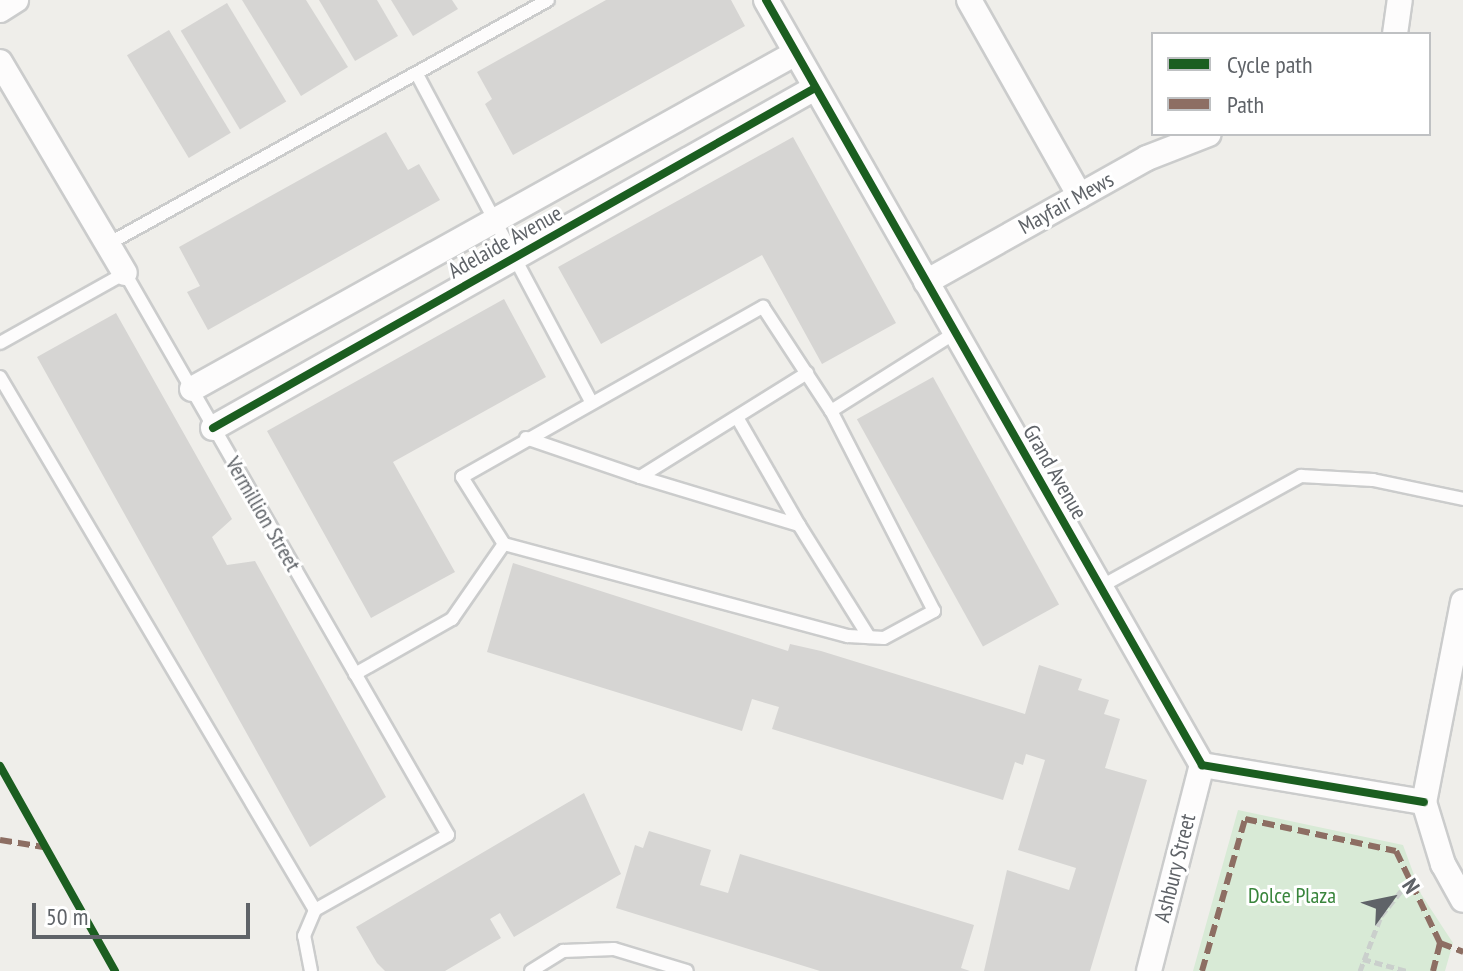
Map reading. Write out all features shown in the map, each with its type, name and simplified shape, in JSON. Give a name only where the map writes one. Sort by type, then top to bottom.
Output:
[{"type":"street","points":[[0,10],[16,0]]},
{"type":"street","name":"Grand Avenue","points":[[766,0],[1202,765]]},
{"type":"street","points":[[969,0],[1080,196]]},
{"type":"street","points":[[1395,32],[1400,0]]},
{"type":"street","name":"Adelaide Avenue","points":[[192,389],[796,53]]},
{"type":"street","name":"Vermillion Street","points":[[0,62],[125,273]]},
{"type":"street","name":"Adelaide Avenue","points":[[213,428],[815,88]]},
{"type":"street","name":"Mayfair Mews","points":[[926,282],[1080,196],[1205,136]]},
{"type":"street","points":[[1463,602],[1424,802],[1443,864],[1463,900]]},
{"type":"street","points":[[1202,765],[1424,802]]},
{"type":"street","name":"Ashbury Street","points":[[1149,971],[1202,765]]},
{"type":"lane","points":[[108,244],[419,78],[547,0]]},
{"type":"lane","points":[[419,78],[518,256],[590,399]]},
{"type":"lane","points":[[0,343],[125,273]]},
{"type":"lane","name":"Vermillion Street","points":[[125,273],[448,835],[315,910]]},
{"type":"lane","points":[[763,307],[831,411],[934,611],[884,638],[869,637],[504,544],[462,477],[590,399],[763,307]]},
{"type":"lane","points":[[831,411],[955,333]]},
{"type":"lane","points":[[640,477],[738,419],[807,373]]},
{"type":"lane","points":[[0,377],[315,910],[304,936],[311,971]]},
{"type":"lane","points":[[738,419],[869,637]]},
{"type":"lane","points":[[526,438],[640,477],[799,525]]},
{"type":"lane","points":[[1100,587],[1301,476],[1373,480],[1463,499]]},
{"type":"lane","points":[[355,674],[452,619],[504,544]]},
{"type":"lane","points":[[531,971],[563,951],[614,949],[687,971]]},
{"type":"path","points":[[1360,971],[1381,916],[1409,881]]},
{"type":"path","points":[[1363,959],[1407,971]]},
{"type":"green space","name":"Dolce Plaza","points":[[1238,810],[1403,845],[1421,894],[1453,943],[1445,971],[1193,971]]},
{"type":"building","points":[[242,0],[306,0],[348,67],[301,96]]},
{"type":"building","points":[[319,0],[377,0],[398,36],[355,61]]},
{"type":"building","points":[[391,0],[452,0],[458,9],[413,36]]},
{"type":"building","points":[[606,0],[731,0],[745,26],[513,155],[485,104],[492,99],[477,72]]},
{"type":"building","points":[[227,3],[286,102],[240,129],[181,31]]},
{"type":"building","points":[[169,30],[231,133],[189,158],[127,55]]},
{"type":"building","points":[[386,132],[408,170],[419,164],[440,200],[208,330],[187,292],[200,286],[179,247]]},
{"type":"building","points":[[793,137],[896,323],[822,364],[762,255],[601,344],[558,267]]},
{"type":"building","points":[[504,299],[546,377],[393,462],[455,572],[371,618],[267,431]]},
{"type":"building","points":[[116,313],[232,519],[212,537],[227,565],[255,561],[386,797],[310,847],[37,357]]},
{"type":"building","points":[[933,377],[1059,604],[983,647],[857,419]]},
{"type":"building","points":[[513,563],[788,651],[790,644],[821,651],[1025,714],[1039,665],[1082,679],[1078,690],[1109,700],[1104,714],[1120,719],[1105,768],[1147,780],[1090,971],[984,971],[1007,870],[1069,890],[1076,868],[1018,850],[1045,760],[1026,754],[1023,765],[1015,762],[1003,800],[772,729],[779,707],[752,699],[742,731],[487,652]]},
{"type":"building","points":[[584,793],[621,874],[514,937],[500,913],[490,919],[501,938],[445,971],[385,971],[377,963],[356,927]]},
{"type":"building","points":[[649,831],[711,850],[700,885],[728,893],[740,854],[974,925],[961,968],[970,971],[820,971],[616,908],[635,845],[643,848]]},
{"type":"marked path","points":[[1202,971],[1245,819],[1396,851],[1440,943],[1433,971]]},
{"type":"marked path","points":[[0,840],[43,847]]},
{"type":"marked path","points":[[1440,943],[1463,952]]},
{"type":"cycle path","points":[[766,0],[1202,765],[1424,802]]},
{"type":"cycle path","points":[[213,428],[815,88]]},
{"type":"cycle path","points":[[0,766],[115,971]]}]
